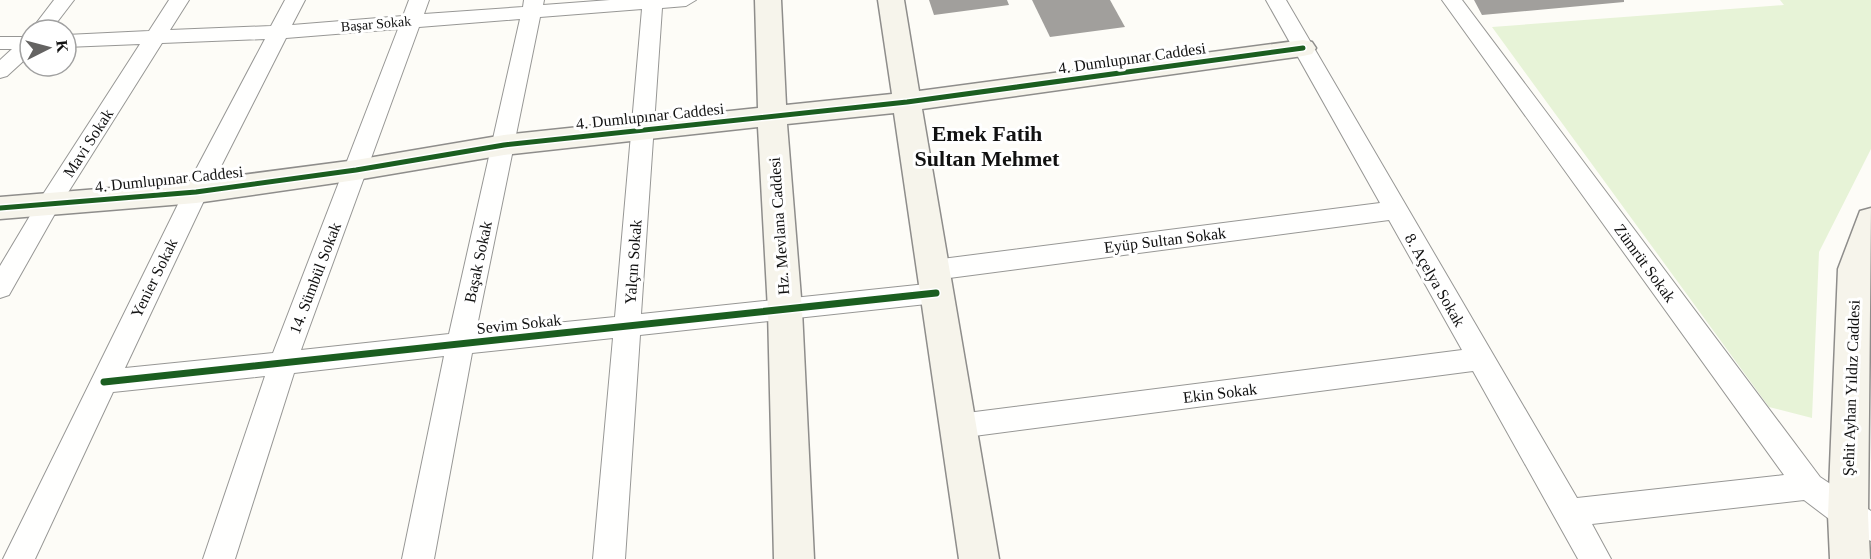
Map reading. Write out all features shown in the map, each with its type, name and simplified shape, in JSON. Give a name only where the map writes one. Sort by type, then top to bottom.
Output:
[{"type":"street","points":[[50,18],[64,0]]},
{"type":"street","name":"Mavi Sokak","points":[[0,288],[48,205],[179,0]]},
{"type":"street","name":"Yenier Sokak","points":[[19,559],[196,192],[295,0]]},
{"type":"street","name":"Başar Sokak","points":[[78,41],[278,32],[415,10],[686,0]]},
{"type":"street","name":"Hz. Mevlana Caddesi","points":[[768,0],[772,117],[785,309],[794,559]]},
{"type":"street","points":[[891,0],[979,559]]},
{"type":"street","name":"8. Açelya Sokak","points":[[1276,0],[1595,559]]},
{"type":"street","name":"Zümrüt Sokak","points":[[1452,0],[1809,486],[1859,521]]},
{"type":"street","name":"Yalçın Sokak","points":[[609,559],[653,2]]},
{"type":"street","name":"Başak Sokak","points":[[418,559],[460,344],[533,6]]},
{"type":"street","name":"14. Sümbül Sokak","points":[[219,559],[283,363],[415,10]]},
{"type":"street","points":[[0,43],[18,43]]},
{"type":"street","name":"4. Dumlupınar Caddesi","points":[[0,208],[196,192],[356,170],[504,145],[907,102],[1303,48]]},
{"type":"street","points":[[0,71],[18,54]]},
{"type":"street","name":"Eyüp Sultan Sokak","points":[[935,282],[1396,210]]},
{"type":"street","name":"Şehit Ayhan Yıldız Caddesi","points":[[1850,559],[1859,521],[1854,269],[1871,219]]},
{"type":"street","name":"Sevim Sokak","points":[[104,382],[785,309],[935,282]]},
{"type":"street","name":"Ekin Sokak","points":[[959,426],[1481,359]]},
{"type":"street","points":[[1568,513],[1809,486]]},
{"type":"green space","points":[[1780,0],[1871,0],[1871,149],[1819,252],[1812,418],[1769,407],[1492,27],[1784,5]]},
{"type":"building","points":[[929,0],[1007,0],[1009,5],[934,15]]},
{"type":"building","points":[[1032,0],[1110,0],[1125,27],[1050,37]]},
{"type":"building","points":[[1474,0],[1624,0],[1624,2],[1482,15]]},
{"type":"cycle path","points":[[0,208],[196,192],[356,170],[504,145],[907,102],[1303,48]]},
{"type":"cycle path","points":[[104,382],[936,293]]},
{"type":"district","name":"Emek Fatih Sultan Mehmet","points":[[987,146]]}]
